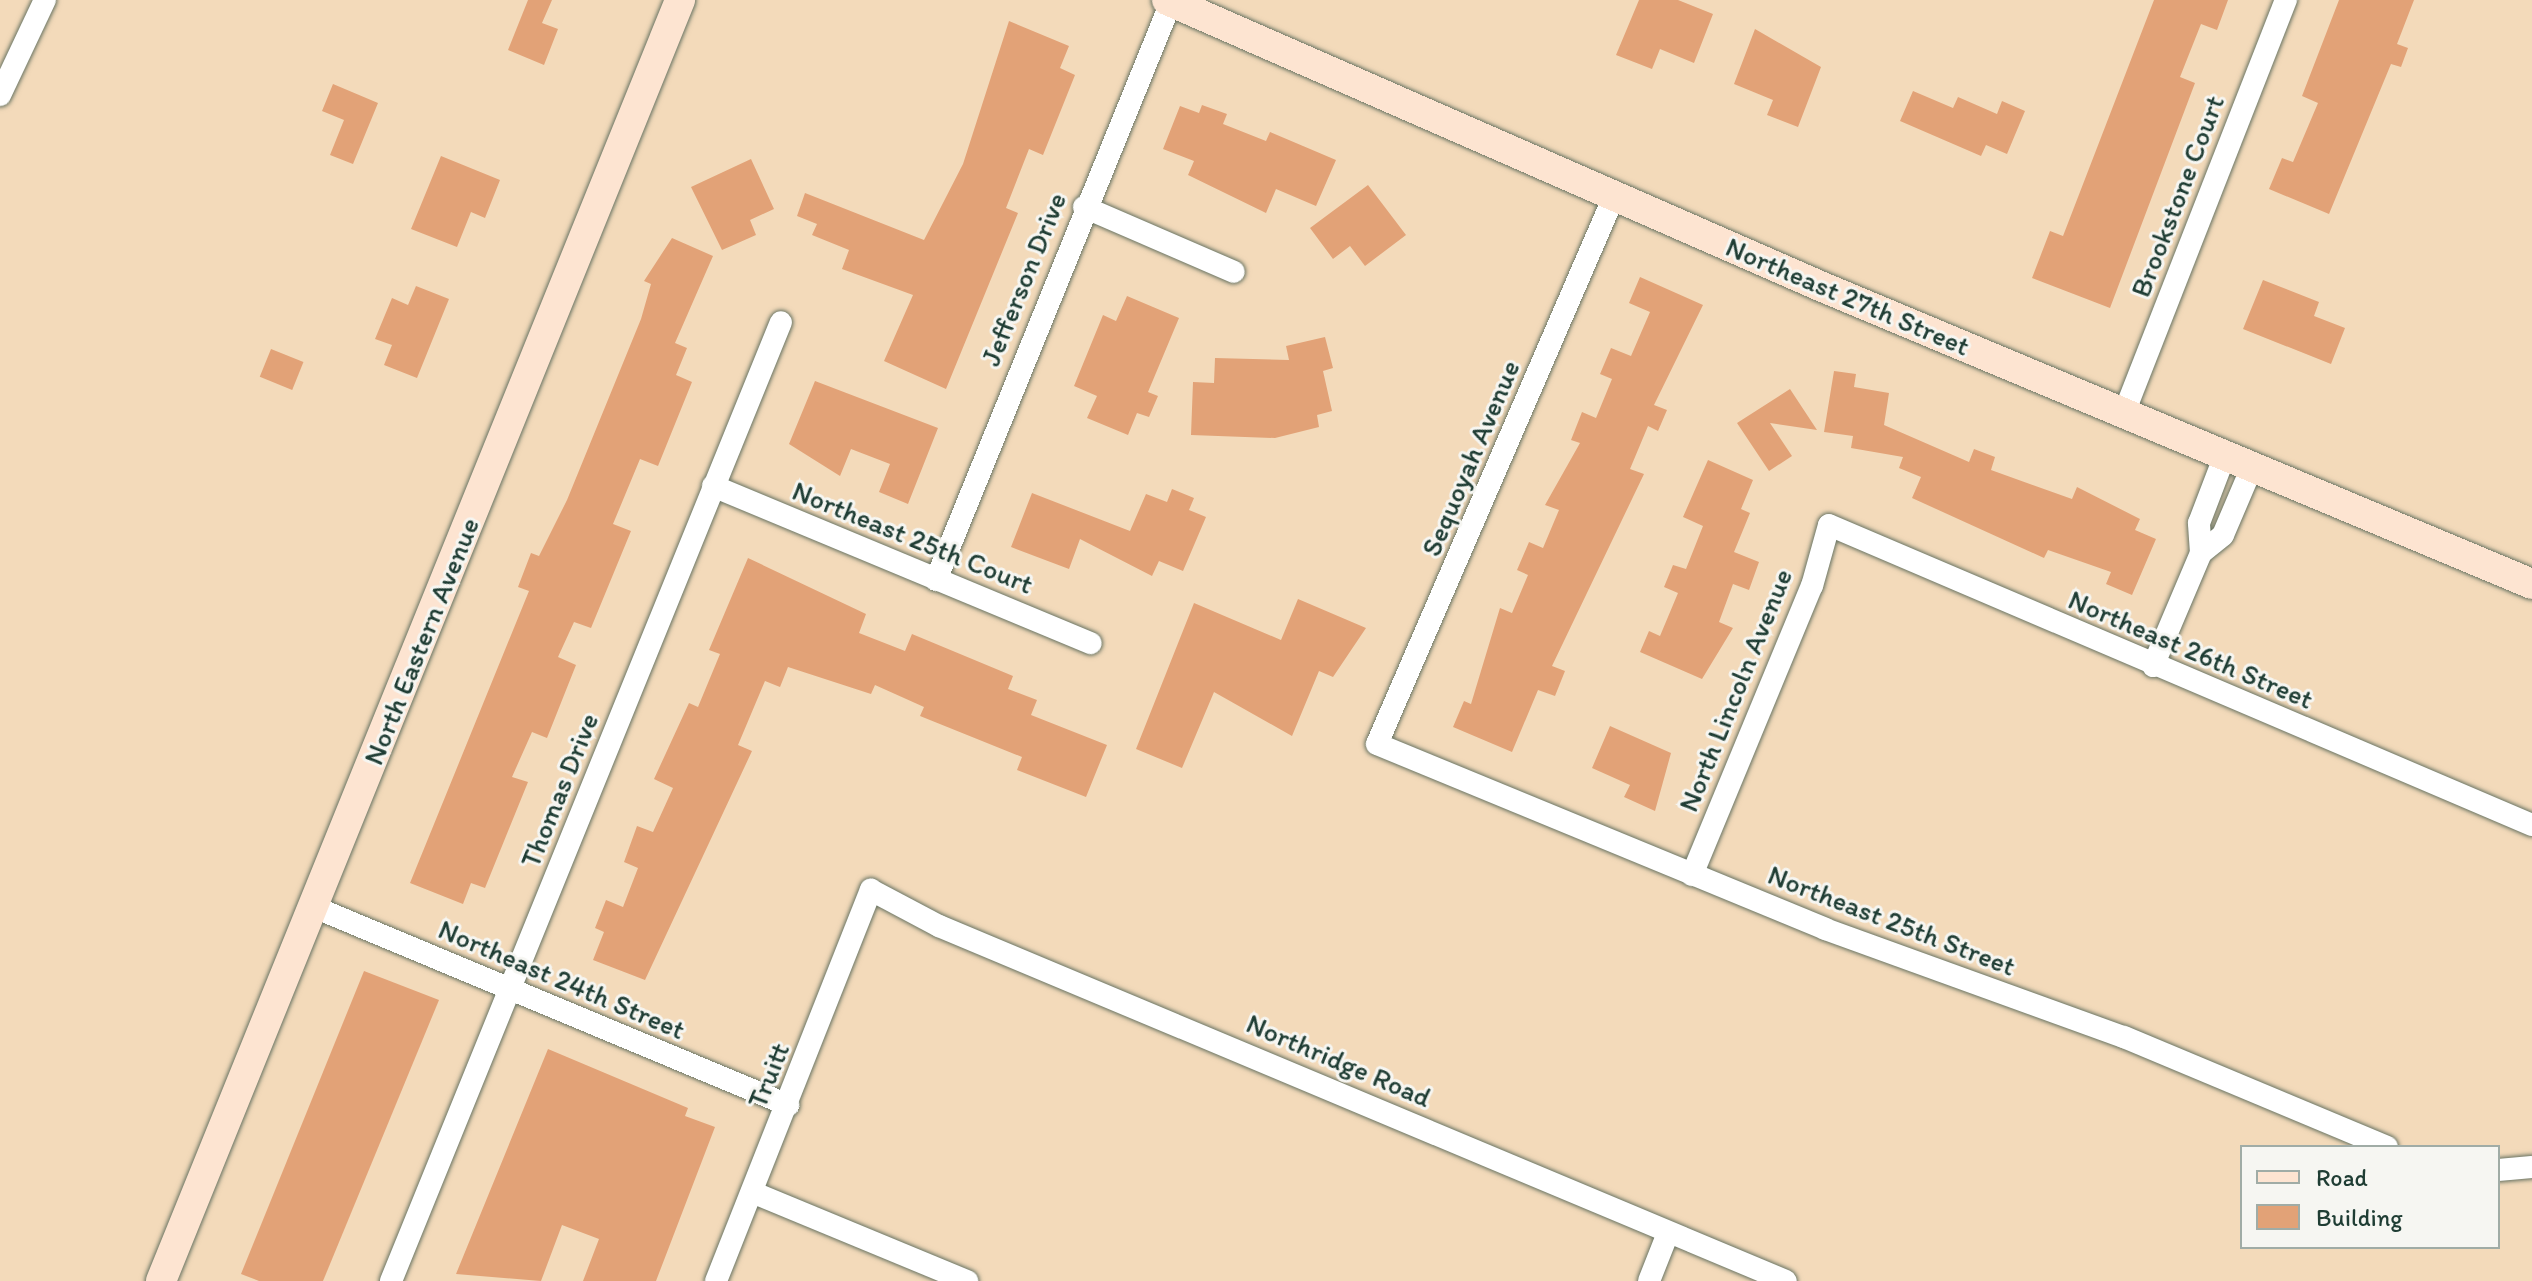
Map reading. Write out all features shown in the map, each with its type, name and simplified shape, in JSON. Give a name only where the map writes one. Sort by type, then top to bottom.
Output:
[{"type":"street","points":[[0,95],[45,0]]},
{"type":"street","name":"North Eastern Avenue","points":[[161,1281],[680,0]]},
{"type":"street","name":"Brookstone Court","points":[[2124,413],[2286,0]]},
{"type":"street","name":"Northeast 27th Street","points":[[1169,1],[2124,413],[2532,584]]},
{"type":"street","name":"Jefferson Drive","points":[[936,580],[1169,1]]},
{"type":"street","name":"Sequoyah Avenue","points":[[1377,744],[1615,194]]},
{"type":"street","points":[[1084,207],[1234,272]]},
{"type":"street","name":"Thomas Drive","points":[[391,1281],[781,322]]},
{"type":"street","points":[[2153,666],[2201,553],[2199,523],[2239,461]]},
{"type":"street","name":"Northeast 25th Court","points":[[713,486],[1091,643]]},
{"type":"street","name":"Northeast 26th Street","points":[[1829,525],[2153,666],[2532,825]]},
{"type":"street","name":"North Lincoln Avenue","points":[[1692,875],[1812,586],[1829,525]]},
{"type":"street","name":"Northeast 25th Street","points":[[1377,744],[1692,875],[2124,1037],[2382,1145]]},
{"type":"street","name":"Truitt","points":[[716,1281],[871,890]]},
{"type":"street","name":"Northridge Road","points":[[871,890],[939,926],[1786,1281]]},
{"type":"street","name":"Northeast 24th Street","points":[[314,907],[788,1105]]},
{"type":"street","points":[[2500,1170],[2532,1167]]},
{"type":"street","points":[[752,1192],[967,1281]]},
{"type":"street","points":[[1649,1281],[1668,1233]]},
{"type":"building","points":[[528,0],[552,0],[542,23],[558,29],[544,65],[508,50]]},
{"type":"building","points":[[1639,0],[1678,0],[1713,14],[1694,63],[1660,49],[1652,69],[1616,55]]},
{"type":"building","points":[[2154,0],[2228,0],[2217,30],[2201,24],[2180,77],[2195,83],[2110,308],[2032,278],[2050,231],[2063,236]]},
{"type":"building","points":[[2339,0],[2414,0],[2397,44],[2408,48],[2401,67],[2391,64],[2329,214],[2269,189],[2282,158],[2293,162],[2318,103],[2302,96]]},
{"type":"building","points":[[1009,21],[1069,46],[1060,68],[1075,75],[1043,155],[1029,149],[1006,208],[1018,213],[946,389],[884,361],[913,295],[842,269],[849,250],[812,235],[817,224],[797,216],[805,193],[924,240],[963,164]]},
{"type":"building","points":[[1755,29],[1821,67],[1798,127],[1767,115],[1773,100],[1734,84]]},
{"type":"building","points":[[333,84],[378,103],[353,164],[330,155],[344,120],[322,111]]},
{"type":"building","points":[[1913,91],[1953,108],[1958,97],[1997,114],[2002,101],[2025,111],[2007,154],[1986,145],[1981,156],[1900,121]]},
{"type":"building","points":[[1202,105],[1227,114],[1223,124],[1266,141],[1270,132],[1336,160],[1316,206],[1276,189],[1266,213],[1188,175],[1194,161],[1163,149],[1180,106],[1199,113]]},
{"type":"building","points":[[441,156],[500,180],[485,218],[471,212],[457,247],[411,229]]},
{"type":"building","points":[[751,159],[774,209],[750,220],[756,235],[722,250],[691,187]]},
{"type":"building","points":[[1368,185],[1406,235],[1365,266],[1350,246],[1333,259],[1310,228]]},
{"type":"building","points":[[672,238],[713,256],[675,343],[687,348],[676,375],[692,382],[658,466],[640,459],[613,524],[631,531],[591,628],[574,622],[558,657],[576,665],[547,738],[532,732],[512,777],[528,782],[485,888],[471,883],[463,904],[410,883],[529,591],[518,587],[531,553],[539,556],[567,500],[641,319],[651,284],[644,281]]},
{"type":"building","points":[[1640,277],[1703,305],[1654,405],[1667,410],[1658,431],[1648,426],[1630,469],[1644,474],[1552,666],[1565,671],[1555,696],[1538,690],[1512,752],[1453,727],[1464,701],[1471,704],[1500,608],[1512,613],[1528,575],[1517,570],[1529,542],[1543,548],[1559,510],[1545,505],[1580,443],[1571,440],[1582,412],[1596,418],[1612,379],[1600,374],[1611,348],[1631,356],[1650,312],[1629,303]]},
{"type":"building","points":[[2263,280],[2319,302],[2314,316],[2345,328],[2331,364],[2243,329]]},
{"type":"building","points":[[416,286],[449,299],[417,378],[384,365],[392,345],[375,339],[392,298],[408,305]]},
{"type":"building","points":[[1127,296],[1179,318],[1148,392],[1158,396],[1149,417],[1137,413],[1128,435],[1087,418],[1097,396],[1074,386],[1103,315],[1116,321]]},
{"type":"building","points":[[1325,337],[1333,368],[1323,371],[1332,411],[1317,415],[1319,427],[1275,438],[1191,435],[1193,382],[1214,383],[1215,358],[1289,360],[1286,346]]},
{"type":"building","points":[[271,349],[303,362],[292,390],[260,377]]},
{"type":"building","points":[[1834,371],[1856,374],[1854,387],[1889,393],[1884,425],[1969,462],[1974,449],[1995,457],[1991,470],[2072,499],[2077,487],[2140,519],[2135,530],[2156,539],[2132,595],[2106,584],[2111,572],[2048,550],[2044,558],[1912,498],[1921,477],[1899,468],[1903,457],[1851,448],[1853,436],[1824,432]]},
{"type":"building","points":[[815,381],[938,428],[908,504],[879,492],[890,464],[851,449],[840,476],[789,444]]},
{"type":"building","points":[[1790,389],[1817,430],[1770,423],[1792,456],[1769,471],[1737,423]]},
{"type":"building","points":[[1708,460],[1753,480],[1741,509],[1750,513],[1734,552],[1759,562],[1749,590],[1733,584],[1719,622],[1733,628],[1702,679],[1640,652],[1649,631],[1660,636],[1678,593],[1664,587],[1673,565],[1686,569],[1703,526],[1683,517]]},
{"type":"building","points":[[1172,489],[1194,498],[1189,510],[1206,517],[1183,571],[1159,561],[1152,576],[1080,539],[1069,569],[1011,547],[1032,493],[1130,531],[1146,494],[1167,502]]},
{"type":"building","points":[[748,558],[866,614],[859,633],[905,651],[912,634],[1013,676],[1008,689],[1037,700],[1031,715],[1107,745],[1086,797],[1017,770],[1022,757],[920,716],[924,707],[875,685],[871,694],[788,667],[780,687],[765,681],[738,745],[752,751],[645,980],[593,960],[604,932],[595,928],[606,900],[623,907],[638,868],[624,862],[637,826],[653,832],[673,788],[654,779],[689,703],[698,707],[720,654],[709,650]]},
{"type":"building","points":[[1298,599],[1366,628],[1333,677],[1319,671],[1292,736],[1214,692],[1182,768],[1136,749],[1194,603],[1281,640]]},
{"type":"building","points":[[1610,726],[1671,753],[1655,811],[1624,797],[1630,785],[1592,768]]},
{"type":"building","points":[[364,971],[439,1000],[323,1281],[259,1281],[241,1274]]},
{"type":"building","points":[[548,1049],[688,1108],[685,1116],[715,1127],[656,1281],[583,1281],[599,1239],[562,1225],[541,1281],[456,1274]]}]
